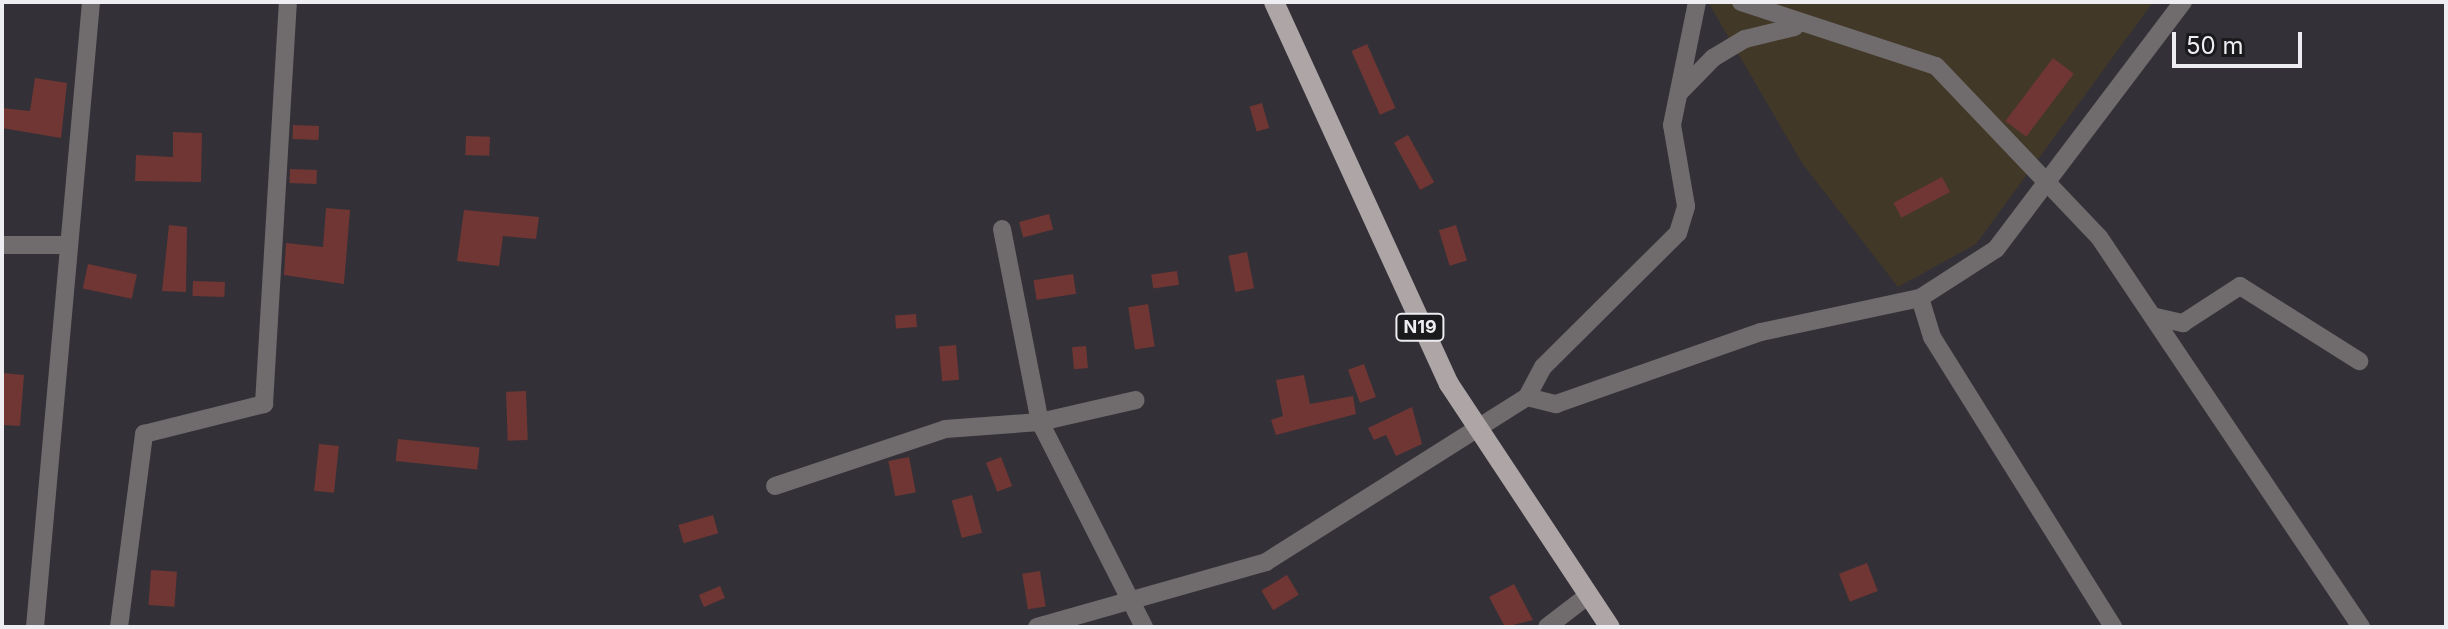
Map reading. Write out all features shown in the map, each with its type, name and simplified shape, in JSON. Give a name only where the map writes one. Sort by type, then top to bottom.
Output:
[{"type":"main road","name":"N19","points":[[1274,2],[1413,312],[1477,435],[1586,597],[1610,627]]},
{"type":"street","points":[[35,627],[66,245],[91,2]]},
{"type":"street","points":[[119,627],[144,434],[264,404],[288,2]]},
{"type":"street","points":[[1037,627],[1266,562],[1477,435],[1527,397],[1543,367],[1678,233],[1686,206],[1672,125],[1697,2]]},
{"type":"street","points":[[1741,2],[1802,26],[1919,55],[1936,66],[2099,237],[2156,317],[2243,460],[2361,627]]},
{"type":"street","points":[[1527,397],[1556,404],[1761,332],[1920,298],[1996,249],[2183,2]]},
{"type":"street","points":[[1677,96],[1684,81],[1734,45],[1802,26]]},
{"type":"street","points":[[1002,229],[1040,422],[1135,600],[1144,627]]},
{"type":"street","points":[[2,245],[66,245]]},
{"type":"street","points":[[2156,317],[2183,323],[2240,286],[2359,361]]},
{"type":"street","points":[[1920,298],[1932,337],[2113,627]]},
{"type":"street","points":[[775,486],[945,429],[1040,422],[1136,400]]},
{"type":"street","points":[[1547,627],[1586,597]]},
{"type":"shaded area","points":[[1708,2],[2153,2],[1976,244],[1898,287],[1802,163]]},
{"type":"building","points":[[1367,44],[1395,108],[1380,115],[1351,51]]},
{"type":"building","points":[[2053,58],[2074,74],[2026,137],[2005,121]]},
{"type":"building","points":[[35,78],[67,83],[61,138],[2,128],[2,108],[30,111]]},
{"type":"building","points":[[1262,103],[1269,128],[1257,132],[1250,107]]},
{"type":"building","points":[[293,125],[319,126],[318,140],[293,139]]},
{"type":"building","points":[[173,132],[202,133],[201,182],[135,181],[136,155],[173,157]]},
{"type":"building","points":[[1408,135],[1434,182],[1420,190],[1394,143]]},
{"type":"building","points":[[466,136],[490,137],[489,156],[465,155]]},
{"type":"building","points":[[290,169],[317,170],[316,184],[290,183]]},
{"type":"building","points":[[1942,177],[1950,192],[1901,218],[1893,203]]},
{"type":"building","points":[[326,208],[350,210],[344,284],[284,275],[286,243],[323,247]]},
{"type":"building","points":[[464,210],[539,217],[536,239],[503,236],[499,266],[457,261]]},
{"type":"building","points":[[1049,214],[1053,229],[1023,237],[1019,222]]},
{"type":"building","points":[[169,225],[187,227],[186,292],[162,291]]},
{"type":"building","points":[[1456,225],[1467,260],[1450,266],[1439,230]]},
{"type":"building","points":[[1247,252],[1254,288],[1235,292],[1228,256]]},
{"type":"building","points":[[88,264],[137,274],[132,299],[83,288]]},
{"type":"building","points":[[1177,271],[1179,285],[1153,288],[1151,275]]},
{"type":"building","points":[[1073,274],[1076,294],[1037,300],[1033,280]]},
{"type":"building","points":[[193,281],[225,282],[224,297],[192,296]]},
{"type":"building","points":[[1148,304],[1155,346],[1135,350],[1128,307]]},
{"type":"building","points":[[916,314],[917,327],[896,328],[895,315]]},
{"type":"building","points":[[956,345],[959,380],[942,381],[939,346]]},
{"type":"building","points":[[1086,346],[1088,368],[1074,369],[1072,347]]},
{"type":"building","points":[[1364,364],[1376,397],[1360,403],[1348,370]]},
{"type":"building","points":[[3,373],[24,375],[20,426],[2,425]]},
{"type":"building","points":[[1304,375],[1310,404],[1353,396],[1356,414],[1276,435],[1271,420],[1283,416],[1276,380]]},
{"type":"building","points":[[526,391],[528,440],[508,441],[506,392]]},
{"type":"building","points":[[1412,407],[1422,444],[1396,456],[1386,435],[1374,440],[1368,428]]},
{"type":"building","points":[[398,439],[480,448],[477,469],[396,461]]},
{"type":"building","points":[[319,444],[339,446],[334,493],[314,491]]},
{"type":"building","points":[[909,457],[916,492],[895,496],[888,461]]},
{"type":"building","points":[[1001,457],[1012,486],[997,492],[986,463]]},
{"type":"building","points":[[972,495],[982,533],[962,538],[952,500]]},
{"type":"building","points":[[713,515],[718,533],[684,543],[678,525]]},
{"type":"building","points":[[1867,563],[1878,591],[1850,602],[1839,574]]},
{"type":"building","points":[[151,570],[177,572],[174,607],[149,605]]},
{"type":"building","points":[[1040,571],[1046,607],[1028,609],[1022,574]]},
{"type":"building","points":[[1287,575],[1299,595],[1273,610],[1261,590]]},
{"type":"building","points":[[1514,584],[1533,620],[1505,627],[1489,597]]},
{"type":"building","points":[[720,586],[725,598],[704,607],[699,595]]}]
